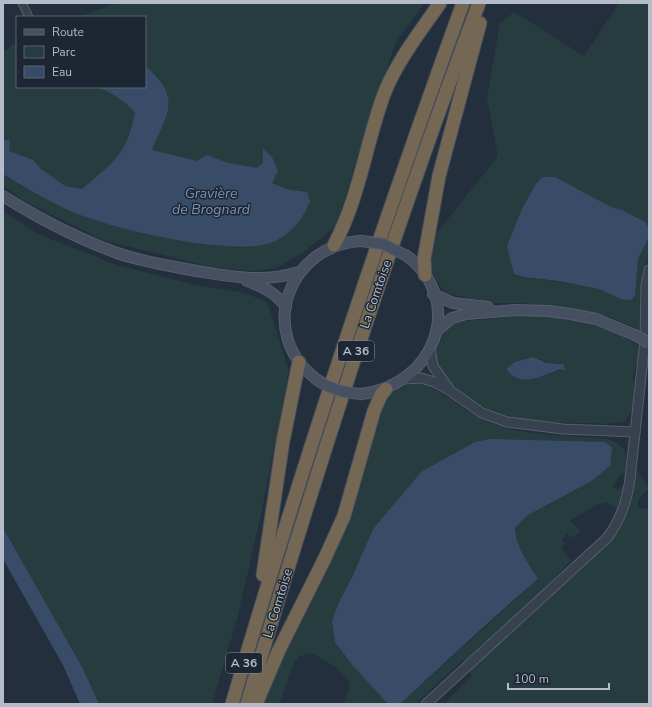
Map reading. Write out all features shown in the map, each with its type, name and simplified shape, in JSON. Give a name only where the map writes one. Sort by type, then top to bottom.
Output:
[{"type":"highway","points":[[334,245],[353,197],[385,93],[407,51],[440,3]]},
{"type":"highway","name":"La Comtoise","points":[[232,704],[256,621],[355,308],[463,3]]},
{"type":"highway","name":"La Comtoise","points":[[247,704],[350,371],[404,210],[479,3]]},
{"type":"highway","points":[[425,275],[424,259],[439,176],[456,107],[486,3]]},
{"type":"highway","points":[[256,621],[283,440],[299,362]]},
{"type":"highway","points":[[256,704],[279,650],[324,560],[344,516],[374,410],[381,395],[386,389]]},
{"type":"main road","points":[[3,196],[33,215],[73,236],[121,254],[162,264],[241,279],[268,289],[280,299],[286,307]]},
{"type":"main road","points":[[362,241],[383,244],[407,256],[425,275],[433,294],[437,310],[436,331],[430,350],[418,368],[405,379],[386,389],[361,394],[338,390],[316,379],[299,362],[287,336],[286,307],[290,289],[299,272],[317,255],[334,245],[362,241]]},
{"type":"main road","points":[[241,279],[271,278],[299,272]]},
{"type":"main road","points":[[433,294],[464,306],[508,310],[548,310],[596,319],[635,335],[649,343]]},
{"type":"main road","points":[[436,331],[447,321],[459,316],[508,310]]},
{"type":"street","points":[[22,3],[28,16]]},
{"type":"street","points":[[426,704],[607,538],[614,529],[622,513],[628,495],[645,340],[646,285],[649,270]]},
{"type":"street","points":[[430,350],[433,366],[449,390]]},
{"type":"street","points":[[405,379],[422,378],[449,390],[482,413],[507,422],[563,429],[635,432]]},
{"type":"green space","points":[[124,3],[425,3],[396,42],[372,111],[336,226],[301,254],[276,268],[251,271],[211,267],[103,240],[22,200],[3,185],[3,52],[16,43],[16,88],[146,88],[146,16],[82,16],[111,5]]},
{"type":"green space","points":[[619,3],[649,3],[649,234],[517,276],[575,284],[634,297],[638,259],[649,237],[649,258],[642,273],[642,330],[609,317],[574,308],[519,303],[494,303],[445,293],[431,271],[432,239],[498,156],[487,99],[500,23],[514,12],[584,56]]},
{"type":"green space","points":[[3,211],[40,235],[117,265],[195,285],[240,292],[266,301],[273,318],[289,370],[261,515],[237,619],[212,704],[94,704],[3,532]]},
{"type":"green space","points":[[529,315],[543,316],[573,320],[602,328],[629,339],[641,347],[633,376],[635,393],[633,409],[624,422],[607,424],[560,423],[527,420],[512,417],[482,406],[453,386],[445,378],[437,366],[435,356],[440,337],[448,327],[456,322]],"holes":[[[531,357],[549,363],[560,363],[566,370],[526,379],[511,374],[519,361]]]},
{"type":"green space","points":[[415,383],[433,389],[479,418],[502,427],[531,433],[607,439],[619,444],[626,455],[627,473],[619,476],[613,486],[617,490],[625,484],[622,501],[618,510],[607,502],[596,505],[570,521],[581,531],[573,538],[567,533],[562,540],[565,544],[561,549],[572,560],[543,590],[466,662],[463,660],[415,704],[412,702],[410,704],[400,704],[538,579],[520,549],[517,542],[515,528],[528,515],[590,482],[609,466],[421,472],[373,529],[353,575],[339,602],[353,666],[388,704],[344,704],[351,684],[337,668],[312,653],[299,656],[294,663],[279,704],[264,704],[273,678],[302,618],[379,405],[395,391]]},
{"type":"green space","points":[[638,472],[649,488],[638,500],[638,506],[640,509],[649,508],[649,704],[444,704],[472,675],[468,671],[614,536],[627,513],[633,491],[635,473]]},
{"type":"water","name":"Gravière de Brognard","points":[[146,67],[157,77],[164,87],[168,97],[168,106],[163,126],[152,150],[197,161],[207,155],[228,163],[257,168],[263,163],[263,148],[272,157],[278,171],[272,183],[290,190],[307,192],[310,201],[303,215],[288,233],[267,244],[223,246],[195,243],[135,231],[82,216],[48,200],[3,174],[3,139],[10,141],[9,151],[33,160],[41,169],[65,186],[82,189],[118,156],[128,138],[132,126],[135,112],[107,91],[99,88],[146,88]]},
{"type":"water","points":[[542,177],[555,177],[611,207],[622,210],[645,222],[649,229],[649,237],[638,259],[635,295],[632,300],[621,299],[599,289],[559,281],[524,277],[514,274],[507,246],[522,209],[536,184]]},
{"type":"water","points":[[533,357],[547,363],[563,364],[566,370],[559,370],[532,379],[525,379],[513,375],[507,370],[507,368],[515,362]]},
{"type":"water","points":[[490,439],[605,442],[612,447],[610,466],[590,482],[528,515],[515,528],[520,549],[538,579],[400,704],[388,704],[353,666],[335,642],[332,621],[339,602],[353,575],[373,529],[421,472],[475,442]]},
{"type":"water","points":[[3,528],[83,669],[99,704],[80,704],[63,665],[3,559]]}]
